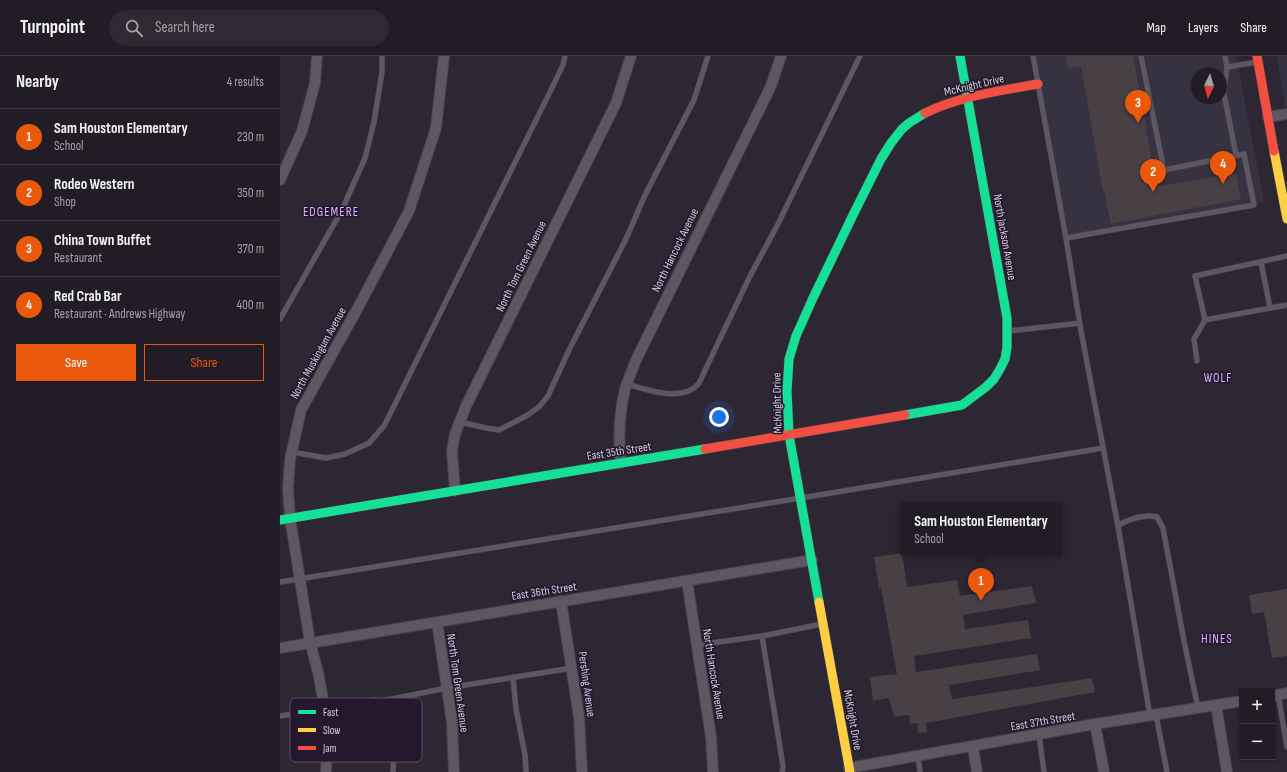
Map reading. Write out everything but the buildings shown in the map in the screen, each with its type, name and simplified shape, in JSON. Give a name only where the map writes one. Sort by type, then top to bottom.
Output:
[{"type":"street","points":[[280,180],[302,131],[315,83],[317,56]]},
{"type":"street","name":"North Muskingum Avenue","points":[[322,698],[318,672],[310,642],[300,579],[285,519],[290,460],[301,410],[360,304],[409,211],[436,128],[444,56]]},
{"type":"street","name":"North Tom Green Avenue","points":[[455,491],[452,451],[455,434],[473,392],[616,103],[631,56]]},
{"type":"street","name":"North Hancock Avenue","points":[[621,463],[619,448],[620,418],[627,384],[636,360],[771,86],[781,56]]},
{"type":"street","name":"North Jackson Avenue","points":[[960,56],[1008,332],[1007,349],[1000,369],[991,382],[980,393],[962,405]]},
{"type":"street","points":[[1258,59],[1287,219]]},
{"type":"street","name":"McKnight Drive","points":[[850,770],[789,435],[787,388],[788,367],[792,348],[815,294],[878,165],[900,132],[908,124],[934,108],[967,97],[1038,84]]},
{"type":"street","points":[[1268,117],[1287,114]]},
{"type":"street","name":"East 35th Street","points":[[285,519],[962,405]]},
{"type":"street","name":"East 36th Street","points":[[280,648],[812,560]]},
{"type":"street","name":"North Hancock Avenue","points":[[687,580],[711,737],[713,772]]},
{"type":"street","name":"Pershing Avenue","points":[[562,601],[580,717],[582,772]]},
{"type":"street","name":"North Tom Green Avenue","points":[[437,622],[452,722],[454,772]]},
{"type":"street","name":"East 37th Street","points":[[850,770],[918,756],[1096,724],[1239,701]]},
{"type":"street","points":[[1216,705],[1228,772]]},
{"type":"street","points":[[1096,724],[1104,772]]},
{"type":"street","points":[[972,747],[977,772]]},
{"type":"street","name":"North Muskingum Avenue","points":[[326,762],[326,772]]},
{"type":"lane","points":[[280,319],[342,210],[365,158],[374,122],[382,72],[382,56]]},
{"type":"lane","points":[[292,452],[326,458],[345,454],[369,443],[384,426],[554,84],[566,56]]},
{"type":"lane","points":[[460,422],[499,430],[526,416],[539,407],[548,396],[570,348],[626,239],[645,195],[694,100],[708,56]]},
{"type":"lane","points":[[627,384],[652,392],[663,393],[685,392],[695,388],[699,383],[750,276],[777,226],[860,56]]},
{"type":"lane","points":[[1033,56],[1103,448],[1153,715],[1167,772]]},
{"type":"lane","points":[[1066,238],[1254,205],[1244,154],[1164,170],[1141,56]]},
{"type":"lane","points":[[1224,56],[1227,67],[1224,94],[1236,155]]},
{"type":"lane","points":[[1227,67],[1258,59]]},
{"type":"lane","points":[[1197,361],[1194,339],[1205,320],[1195,276],[1287,256]]},
{"type":"lane","points":[[1261,262],[1270,308]]},
{"type":"lane","points":[[1205,320],[1287,305]]},
{"type":"lane","points":[[1008,332],[1080,323]]},
{"type":"lane","points":[[280,582],[1103,448]]},
{"type":"lane","points":[[1118,526],[1124,521],[1151,516],[1157,517],[1163,528],[1198,708]]},
{"type":"lane","points":[[697,645],[762,636],[823,624]]},
{"type":"lane","points":[[762,636],[783,767],[782,772]]},
{"type":"lane","points":[[397,698],[447,688],[572,668]]},
{"type":"lane","points":[[513,678],[516,709],[526,756],[526,772]]},
{"type":"lane","points":[[1279,694],[1287,748]]},
{"type":"lane","points":[[280,716],[290,715]]},
{"type":"lane","points":[[1039,735],[1044,772]]},
{"type":"lane","points":[[918,756],[920,772]]},
{"type":"lane","points":[[393,762],[393,772]]},
{"type":"shaded area","points":[[1035,56],[1236,56],[1264,202],[1067,235]]},
{"type":"shaded area","points":[[1277,56],[1287,56],[1287,107],[1285,107]]},
{"type":"traffic: fast","points":[[905,415],[962,405],[994,379],[1005,359],[1007,347],[1007,318],[960,56]]},
{"type":"traffic: fast","points":[[819,602],[789,435],[787,391],[789,359],[796,336],[813,298],[881,159],[902,129],[925,113]]},
{"type":"traffic: fast","points":[[280,520],[705,449]]},
{"type":"traffic: slow","points":[[1274,151],[1287,219]]},
{"type":"traffic: slow","points":[[819,602],[850,772]]},
{"type":"traffic: jam","points":[[1257,56],[1274,151]]},
{"type":"traffic: jam","points":[[925,113],[966,98],[1038,84]]},
{"type":"traffic: jam","points":[[705,449],[905,415]]},
{"type":"place","name":"China Town Buffet","points":[[1138,123]]},
{"type":"place","name":"Red Crab Bar","points":[[1223,184]]},
{"type":"place","name":"Rodeo Western","points":[[1153,192]]},
{"type":"place","name":"Sam Houston Elementary","points":[[981,601]]},
{"type":"district","name":"EDGEMERE","points":[[331,211]]},
{"type":"district","name":"WOLF","points":[[1218,377]]},
{"type":"district","name":"HINES","points":[[1217,638]]}]
